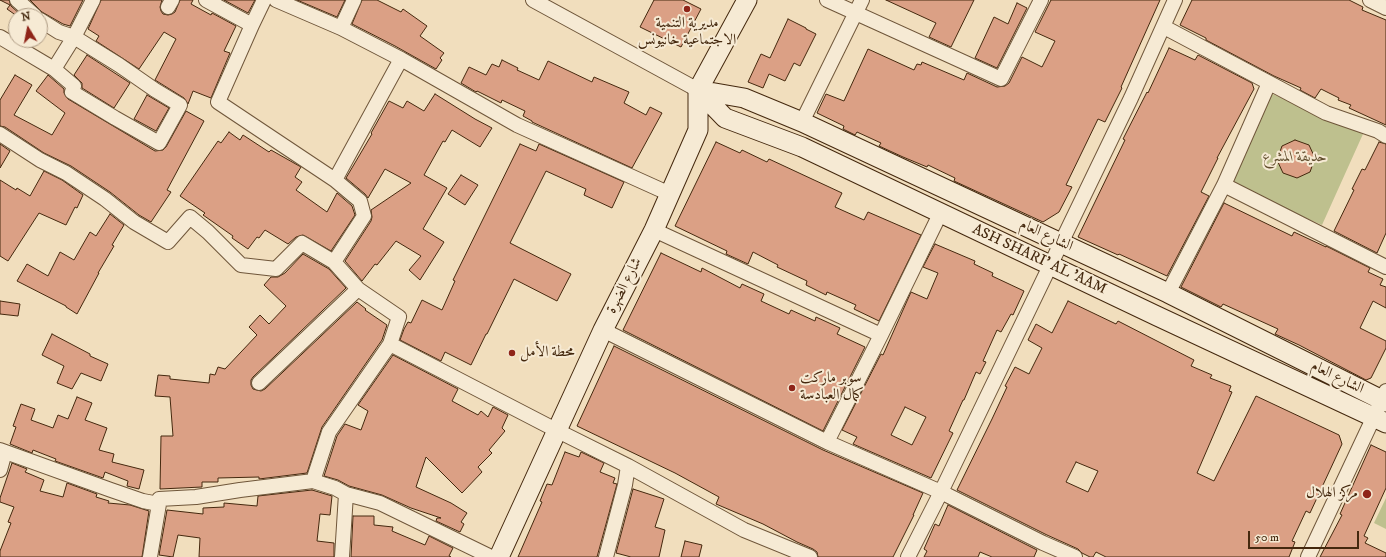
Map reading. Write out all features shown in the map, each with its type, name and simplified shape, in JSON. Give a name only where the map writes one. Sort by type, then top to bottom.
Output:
[{"type":"street","points":[[17,0],[26,8]]},
{"type":"street","points":[[54,69],[74,37],[93,0]]},
{"type":"street","points":[[206,0],[252,24]]},
{"type":"street","points":[[264,0],[218,102],[335,180],[360,201],[364,216],[334,262]]},
{"type":"street","points":[[276,0],[341,28],[401,59],[517,125],[670,194]]},
{"type":"street","points":[[341,28],[354,0]]},
{"type":"street","points":[[533,0],[698,90]]},
{"type":"street","points":[[826,0],[1001,79],[1041,0]]},
{"type":"street","points":[[802,122],[862,0]]},
{"type":"street","points":[[908,557],[941,492],[1131,98],[1175,0]]},
{"type":"street","points":[[1370,0],[1386,8]]},
{"type":"street","name":"شارع الضهرة","points":[[499,557],[603,330],[654,230],[670,194],[698,130],[698,90],[743,7]]},
{"type":"street","points":[[0,38],[54,69],[74,86],[72,92],[159,143],[180,104],[155,90],[119,65],[74,37],[59,32],[48,25]]},
{"type":"street","points":[[1164,26],[1326,113],[1378,131],[1386,136]]},
{"type":"street","points":[[335,180],[401,59]]},
{"type":"street","points":[[1168,293],[1224,185],[1269,83]]},
{"type":"street","name":"الشارع العام","points":[[698,90],[744,98],[802,122],[1168,293],[1385,397]]},
{"type":"street","name":"ASH SHARI' AL 'AAM","points":[[698,90],[725,118],[802,147],[940,214],[1380,420]]},
{"type":"street","points":[[0,134],[105,199],[134,222],[168,242],[190,217],[241,264],[276,269],[302,243],[334,262],[358,289],[399,317],[390,344],[329,432],[314,481]]},
{"type":"street","points":[[1224,185],[1386,267]]},
{"type":"street","points":[[827,442],[882,335],[940,214]]},
{"type":"street","points":[[654,230],[882,335]]},
{"type":"street","points":[[259,383],[358,289]]},
{"type":"street","points":[[603,330],[827,442],[941,492],[1043,543],[1075,557]]},
{"type":"street","points":[[390,344],[628,466],[744,530],[810,557]]},
{"type":"street","points":[[1308,557],[1380,420],[1385,397]]},
{"type":"street","points":[[0,470],[2,451],[143,501],[159,504]]},
{"type":"street","points":[[606,557],[625,485],[628,466]]},
{"type":"street","points":[[150,557],[159,504],[158,499],[196,497],[314,481],[335,488],[346,494],[380,503],[491,557]]},
{"type":"street","points":[[342,557],[346,494]]},
{"type":"green space","name":"حديقة المشرع","points":[[1268,92],[1363,134],[1322,225],[1227,183]]},
{"type":"green space","points":[[1386,498],[1386,529],[1374,523]]},
{"type":"building","points":[[0,0],[9,0],[13,8],[8,8],[8,10],[7,9],[10,5]]},
{"type":"building","points":[[30,0],[83,0],[70,26],[63,24],[48,15],[48,8],[38,8]]},
{"type":"building","points":[[101,0],[162,0],[160,7],[161,11],[163,14],[168,15],[175,12],[180,0],[193,0],[191,4],[236,26],[224,51],[230,53],[211,98],[193,91],[188,104],[184,98],[155,80],[176,39],[164,32],[139,69],[96,41],[99,36],[88,29]]},
{"type":"building","points":[[224,0],[255,0],[248,13]]},
{"type":"building","points":[[297,0],[345,0],[337,17]]},
{"type":"building","points":[[362,0],[377,0],[401,12],[403,9],[427,26],[420,36],[444,53],[440,58],[442,60],[436,69],[352,24]]},
{"type":"building","points":[[654,0],[683,0],[701,9],[681,47],[640,27]]},
{"type":"building","points":[[886,0],[974,0],[951,47],[929,37],[936,23]]},
{"type":"building","points":[[1051,0],[1160,0],[1121,87],[1122,88],[1105,122],[1098,119],[1066,185],[1072,187],[1059,212],[1043,222],[954,181],[955,178],[928,165],[927,167],[879,146],[881,143],[857,132],[855,135],[843,129],[844,126],[817,113],[826,94],[844,101],[868,49],[914,70],[917,64],[921,65],[922,62],[964,80],[967,73],[997,87],[1005,86],[1009,83],[1022,57],[1042,67],[1055,41],[1035,32]]},
{"type":"building","points":[[1192,0],[1349,0],[1363,7],[1362,10],[1386,20],[1386,125],[1349,108],[1351,105],[1338,100],[1339,98],[1321,89],[1315,98],[1300,90],[1301,88],[1274,76],[1180,25]]},
{"type":"building","points":[[1017,3],[1027,8],[997,68],[975,58],[994,17],[1008,24]]},
{"type":"building","points":[[788,19],[816,34],[800,66],[794,63],[785,81],[769,74],[763,88],[748,82],[761,54],[770,58]]},
{"type":"building","points":[[1169,48],[1195,60],[1198,55],[1252,83],[1254,89],[1217,158],[1201,192],[1209,196],[1167,276],[1078,237],[1125,140],[1123,139],[1147,92],[1148,93]]},
{"type":"building","points":[[87,55],[130,83],[114,108],[82,88],[82,83],[74,75]]},
{"type":"building","points":[[502,60],[518,68],[517,70],[539,80],[548,61],[592,82],[594,77],[629,92],[624,103],[646,115],[650,107],[662,113],[632,168],[532,122],[523,116],[525,111],[502,100],[501,103],[477,91],[476,92],[461,83],[469,67],[486,75],[492,64],[499,67]]},
{"type":"building","points":[[15,75],[32,85],[14,115],[52,135],[65,113],[36,91],[48,75],[64,89],[64,93],[68,99],[155,151],[163,150],[166,147],[186,111],[204,121],[167,190],[171,192],[151,222],[71,166],[44,153],[5,127],[0,126],[0,100]]},
{"type":"building","points":[[435,94],[492,128],[480,147],[452,130],[445,142],[443,141],[424,175],[447,188],[423,229],[444,242],[420,280],[409,270],[421,256],[396,241],[362,281],[345,261],[371,221],[371,210],[411,183],[385,169],[368,198],[346,178],[372,134],[371,133],[389,101],[403,108],[407,101],[424,111]]},
{"type":"building","points":[[147,95],[169,108],[156,131],[134,119]]},
{"type":"building","points":[[229,132],[240,140],[243,135],[269,152],[271,150],[301,167],[295,177],[302,182],[296,190],[327,212],[337,193],[352,206],[355,215],[331,251],[303,235],[296,237],[288,244],[265,230],[259,238],[257,237],[248,249],[232,238],[233,236],[203,215],[205,213],[180,196],[218,141],[221,143]]},
{"type":"building","points":[[1295,140],[1309,145],[1315,158],[1310,172],[1297,178],[1283,173],[1277,160],[1282,146]]},
{"type":"building","points":[[716,142],[740,153],[742,150],[767,162],[769,159],[842,193],[835,207],[864,220],[868,212],[921,235],[879,321],[854,309],[856,305],[827,292],[826,295],[806,285],[807,281],[777,267],[778,265],[753,252],[748,264],[726,254],[727,251],[675,226]]},
{"type":"building","points":[[1379,142],[1386,144],[1386,233],[1377,253],[1334,231],[1354,190],[1352,189],[1362,169],[1365,170]]},
{"type":"building","points":[[0,144],[10,151],[0,168]]},
{"type":"building","points":[[520,144],[536,151],[539,144],[624,182],[612,208],[584,195],[586,189],[546,171],[510,243],[571,274],[557,301],[514,279],[471,365],[445,352],[441,361],[400,340],[404,329],[408,322],[411,323],[422,300],[442,310],[455,281],[453,280]]},
{"type":"building","points":[[44,171],[62,180],[83,195],[66,225],[39,213],[8,261],[0,256],[0,180],[16,190],[17,188],[30,196]]},
{"type":"building","points":[[461,175],[478,185],[465,205],[448,194]]},
{"type":"building","points":[[1224,203],[1292,236],[1294,232],[1326,246],[1370,268],[1368,272],[1383,279],[1380,285],[1386,287],[1386,308],[1373,301],[1360,328],[1386,341],[1386,348],[1371,378],[1366,380],[1275,334],[1278,329],[1223,304],[1221,307],[1181,287]]},
{"type":"building","points":[[110,214],[124,225],[112,245],[114,246],[77,314],[66,306],[17,281],[27,264],[48,276],[60,252],[74,260],[90,232],[96,236]]},
{"type":"building","points":[[935,244],[975,261],[974,264],[993,273],[992,276],[1024,291],[1013,315],[1011,314],[1001,332],[997,330],[983,361],[986,362],[980,374],[976,372],[949,431],[953,433],[931,478],[853,444],[857,437],[842,430],[881,354],[883,355],[911,292],[927,299],[938,273],[923,267]],"holes":[[[905,407],[926,417],[912,445],[891,435]]]},
{"type":"building","points":[[661,253],[701,272],[702,268],[740,288],[742,284],[764,294],[761,301],[789,314],[791,310],[815,321],[816,317],[840,328],[837,334],[865,347],[823,431],[623,330]]},
{"type":"building","points":[[303,254],[329,269],[346,288],[253,377],[251,380],[251,385],[253,389],[261,391],[265,389],[357,302],[366,309],[365,310],[387,325],[382,340],[322,427],[307,473],[259,479],[259,477],[218,478],[218,482],[202,482],[202,487],[160,489],[161,436],[173,436],[170,397],[155,396],[158,375],[170,376],[170,379],[209,383],[210,374],[215,375],[218,367],[225,369],[257,335],[249,327],[260,315],[269,324],[286,306],[264,285],[271,277],[278,277],[285,273]]},
{"type":"building","points":[[0,301],[20,304],[18,316],[0,314]]},
{"type":"building","points":[[1068,301],[1116,324],[1118,321],[1194,360],[1191,366],[1212,375],[1210,378],[1231,386],[1229,391],[1232,392],[1197,473],[1214,481],[1256,396],[1339,435],[1342,444],[1310,513],[1306,511],[1292,541],[1295,542],[1289,557],[1106,557],[1096,552],[1093,557],[1090,557],[1078,549],[957,490],[992,419],[1007,387],[1005,386],[1015,367],[1029,374],[1042,348],[1028,340],[1036,324],[1052,333]],"holes":[[[1076,462],[1098,471],[1088,492],[1066,482]]]},
{"type":"building","points":[[52,334],[90,354],[90,356],[108,364],[101,381],[81,373],[72,389],[57,383],[64,366],[42,355]]},
{"type":"building","points":[[614,346],[823,450],[923,493],[893,557],[818,557],[817,552],[813,549],[763,524],[716,504],[719,497],[675,473],[577,426]]},
{"type":"building","points":[[393,355],[458,389],[452,401],[478,415],[481,411],[488,417],[493,407],[508,415],[502,428],[505,431],[489,450],[492,453],[478,467],[482,472],[462,493],[426,457],[416,487],[451,503],[467,513],[461,522],[464,524],[460,532],[436,521],[437,518],[441,518],[411,508],[382,495],[349,486],[338,480],[324,476],[337,436],[345,424],[361,430],[368,411],[358,405]]},
{"type":"building","points":[[77,397],[92,403],[85,420],[107,428],[99,450],[114,454],[112,462],[144,470],[139,489],[127,486],[128,481],[105,472],[103,478],[55,461],[56,459],[33,450],[32,453],[10,444],[16,427],[13,426],[21,404],[35,409],[31,420],[53,428],[58,415],[68,419]]},
{"type":"building","name":"مركز الهلال","points":[[1371,445],[1386,452],[1386,488],[1364,536],[1368,538],[1365,543],[1386,553],[1386,557],[1320,557],[1342,515],[1340,514]]},
{"type":"building","points":[[565,452],[579,457],[581,452],[604,463],[600,472],[615,478],[613,483],[617,484],[597,557],[518,557],[542,502],[540,501],[547,484],[552,485]]},
{"type":"building","points":[[12,463],[27,469],[25,472],[44,480],[40,491],[63,497],[67,483],[97,494],[96,497],[109,501],[108,503],[130,505],[149,511],[142,557],[0,557],[0,551],[11,523],[8,522],[14,507],[0,502]]},
{"type":"building","points":[[633,489],[664,499],[655,527],[665,530],[659,557],[631,557],[616,553]]},
{"type":"building","points":[[312,490],[332,496],[330,515],[320,514],[317,541],[334,543],[334,557],[199,557],[200,538],[178,535],[173,557],[159,555],[167,510],[203,514],[203,508],[224,507],[224,503],[257,506],[258,496]]},
{"type":"building","points":[[948,505],[1037,550],[1034,557],[992,557],[980,552],[978,557],[924,557],[927,551],[924,549],[935,524],[939,526]]},
{"type":"building","points":[[353,516],[374,516],[374,525],[393,527],[392,531],[425,545],[429,536],[453,548],[449,556],[451,557],[351,557]]},
{"type":"building","points":[[685,541],[702,545],[699,557],[681,557]]},
{"type":"place","name":"مديرية التنمية الاجتماعية خانيونس","points":[[687,9]]},
{"type":"place","name":"محطة الأمل","points":[[512,353]]},
{"type":"place","name":"سوبر ماركت كمال العبادسة","points":[[792,388]]},
{"type":"place","name":"مركز الهلال","points":[[1367,494]]}]
